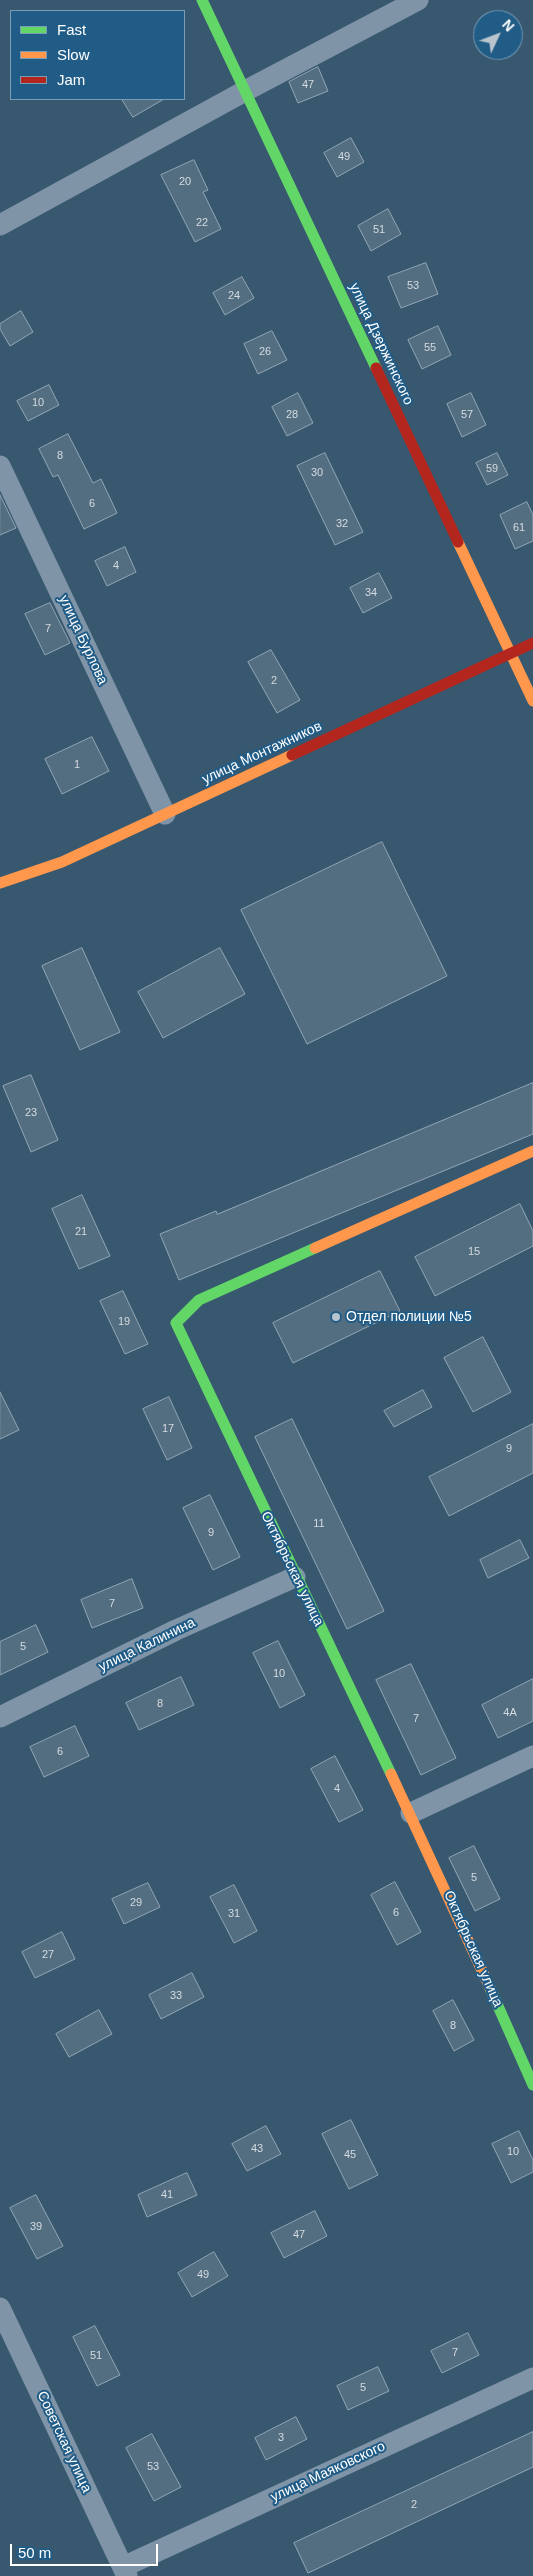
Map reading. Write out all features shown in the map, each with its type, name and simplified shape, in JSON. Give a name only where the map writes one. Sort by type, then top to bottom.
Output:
[{"type":"street","name":"улица Дзержинского","points":[[202,0],[533,701]]},
{"type":"street","points":[[0,225],[245,91],[418,0]]},
{"type":"street","name":"улица Бурлова","points":[[0,466],[165,814]]},
{"type":"street","name":"улица Монтажников","points":[[0,883],[62,862],[533,643]]},
{"type":"street","name":"Октябрьская улица","points":[[533,1151],[199,1300],[176,1323],[295,1576],[411,1814],[533,2084]]},
{"type":"street","name":"улица Калинина","points":[[0,1717],[176,1630],[295,1576]]},
{"type":"street","points":[[411,1814],[533,1756]]},
{"type":"street","name":"Советская улица","points":[[0,2308],[125,2572]]},
{"type":"street","name":"улица Маяковского","points":[[125,2572],[533,2378]]},
{"type":"building","points":[[318,67],[328,91],[298,103],[289,82]]},
{"type":"building","points":[[123,100],[162,100],[133,117]]},
{"type":"building","points":[[351,138],[364,162],[337,177],[324,153]]},
{"type":"building","points":[[194,160],[208,190],[203,192],[221,229],[195,242],[161,175]]},
{"type":"building","points":[[388,209],[401,234],[371,251],[358,226]]},
{"type":"building","points":[[426,263],[438,294],[401,308],[388,277]]},
{"type":"building","points":[[242,277],[254,298],[225,315],[213,293]]},
{"type":"building","points":[[21,311],[33,332],[10,346],[0,329],[0,324]]},
{"type":"building","points":[[438,326],[451,355],[422,369],[408,340]]},
{"type":"building","points":[[272,331],[287,360],[258,374],[244,344]]},
{"type":"building","points":[[49,385],[59,405],[28,421],[17,401]]},
{"type":"building","points":[[298,393],[313,423],[287,436],[272,407]]},
{"type":"building","points":[[471,393],[486,425],[462,437],[447,404]]},
{"type":"building","points":[[68,434],[93,483],[101,479],[117,513],[84,529],[58,475],[53,477],[39,449]]},
{"type":"building","points":[[325,453],[363,532],[335,545],[297,466]]},
{"type":"building","points":[[497,453],[508,475],[487,485],[476,463]]},
{"type":"building","points":[[0,495],[16,528],[0,535]]},
{"type":"building","points":[[527,502],[533,515],[533,541],[515,549],[500,515]]},
{"type":"building","points":[[125,547],[136,572],[107,586],[95,561]]},
{"type":"building","points":[[379,573],[392,598],[363,613],[350,588]]},
{"type":"building","points":[[50,603],[70,643],[45,655],[25,614]]},
{"type":"building","points":[[271,650],[300,700],[277,713],[248,662]]},
{"type":"building","points":[[92,737],[109,771],[62,794],[45,759]]},
{"type":"building","points":[[382,842],[447,976],[307,1044],[241,910]]},
{"type":"building","points":[[82,948],[120,1032],[80,1050],[42,966]]},
{"type":"building","points":[[220,948],[245,994],[163,1038],[138,992]]},
{"type":"building","points":[[31,1075],[58,1140],[31,1152],[3,1086]]},
{"type":"building","points":[[533,1083],[533,1134],[179,1280],[160,1234],[216,1211],[217,1214]]},
{"type":"building","points":[[82,1195],[110,1256],[79,1269],[52,1209]]},
{"type":"building","points":[[520,1204],[533,1231],[533,1246],[435,1296],[415,1257]]},
{"type":"building","name":"Отдел полиции №5","points":[[380,1271],[400,1311],[293,1363],[273,1323]]},
{"type":"building","points":[[123,1291],[148,1344],[125,1354],[100,1301]]},
{"type":"building","points":[[483,1337],[511,1392],[473,1412],[444,1358]]},
{"type":"building","points":[[423,1390],[432,1407],[394,1427],[384,1411]]},
{"type":"building","points":[[0,1392],[19,1430],[0,1439]]},
{"type":"building","points":[[169,1397],[192,1448],[167,1460],[143,1409]]},
{"type":"building","points":[[292,1419],[384,1611],[347,1629],[255,1437]]},
{"type":"building","points":[[533,1424],[533,1473],[449,1516],[429,1477]]},
{"type":"building","points":[[210,1495],[240,1557],[213,1570],[183,1508]]},
{"type":"building","points":[[520,1540],[529,1558],[488,1578],[480,1560]]},
{"type":"building","points":[[132,1579],[143,1608],[92,1628],[81,1600]]},
{"type":"building","points":[[36,1625],[48,1652],[0,1675],[0,1642]]},
{"type":"building","points":[[278,1641],[305,1695],[280,1708],[253,1653]]},
{"type":"building","points":[[411,1664],[456,1758],[421,1775],[376,1680]]},
{"type":"building","points":[[181,1677],[194,1705],[139,1730],[126,1703]]},
{"type":"building","points":[[533,1679],[533,1721],[498,1738],[482,1705]]},
{"type":"building","points":[[75,1726],[89,1756],[44,1777],[30,1747]]},
{"type":"building","points":[[335,1756],[363,1810],[339,1822],[311,1769]]},
{"type":"building","points":[[474,1846],[500,1899],[475,1911],[449,1858]]},
{"type":"building","points":[[395,1882],[421,1932],[397,1945],[371,1895]]},
{"type":"building","points":[[148,1883],[160,1907],[124,1924],[112,1899]]},
{"type":"building","points":[[234,1885],[257,1931],[234,1943],[210,1897]]},
{"type":"building","points":[[62,1932],[75,1959],[35,1978],[22,1952]]},
{"type":"building","points":[[192,1973],[204,1997],[161,2019],[149,1995]]},
{"type":"building","points":[[453,2000],[474,2040],[454,2051],[433,2011]]},
{"type":"building","points":[[99,2010],[112,2034],[69,2057],[56,2034]]},
{"type":"building","points":[[351,2120],[378,2175],[349,2189],[322,2134]]},
{"type":"building","points":[[266,2126],[281,2154],[247,2171],[232,2144]]},
{"type":"building","points":[[519,2131],[533,2160],[533,2172],[511,2183],[492,2144]]},
{"type":"building","points":[[187,2173],[197,2195],[147,2217],[138,2195]]},
{"type":"building","points":[[36,2195],[63,2246],[37,2259],[10,2208]]},
{"type":"building","points":[[315,2211],[327,2236],[284,2258],[271,2233]]},
{"type":"building","points":[[214,2252],[228,2276],[192,2297],[178,2273]]},
{"type":"building","points":[[95,2326],[120,2375],[97,2386],[73,2337]]},
{"type":"building","points":[[468,2333],[479,2355],[442,2373],[431,2351]]},
{"type":"building","points":[[378,2367],[389,2391],[348,2410],[337,2386]]},
{"type":"building","points":[[296,2417],[307,2439],[266,2460],[255,2438]]},
{"type":"building","points":[[533,2432],[533,2467],[308,2573],[294,2543]]},
{"type":"building","points":[[152,2434],[181,2487],[154,2501],[126,2448]]},
{"type":"traffic: fast","points":[[202,0],[376,368]]},
{"type":"traffic: fast","points":[[315,1248],[199,1300],[176,1323],[391,1774]]},
{"type":"traffic: fast","points":[[490,1988],[533,2085]]},
{"type":"traffic: slow","points":[[458,542],[533,701]]},
{"type":"traffic: slow","points":[[0,883],[62,862],[292,755]]},
{"type":"traffic: slow","points":[[315,1248],[533,1151]]},
{"type":"traffic: slow","points":[[391,1774],[490,1988]]},
{"type":"traffic: jam","points":[[376,368],[458,542]]},
{"type":"traffic: jam","points":[[292,755],[533,643]]},
{"type":"place","name":"Отдел полиции №5","points":[[336,1317]]}]
